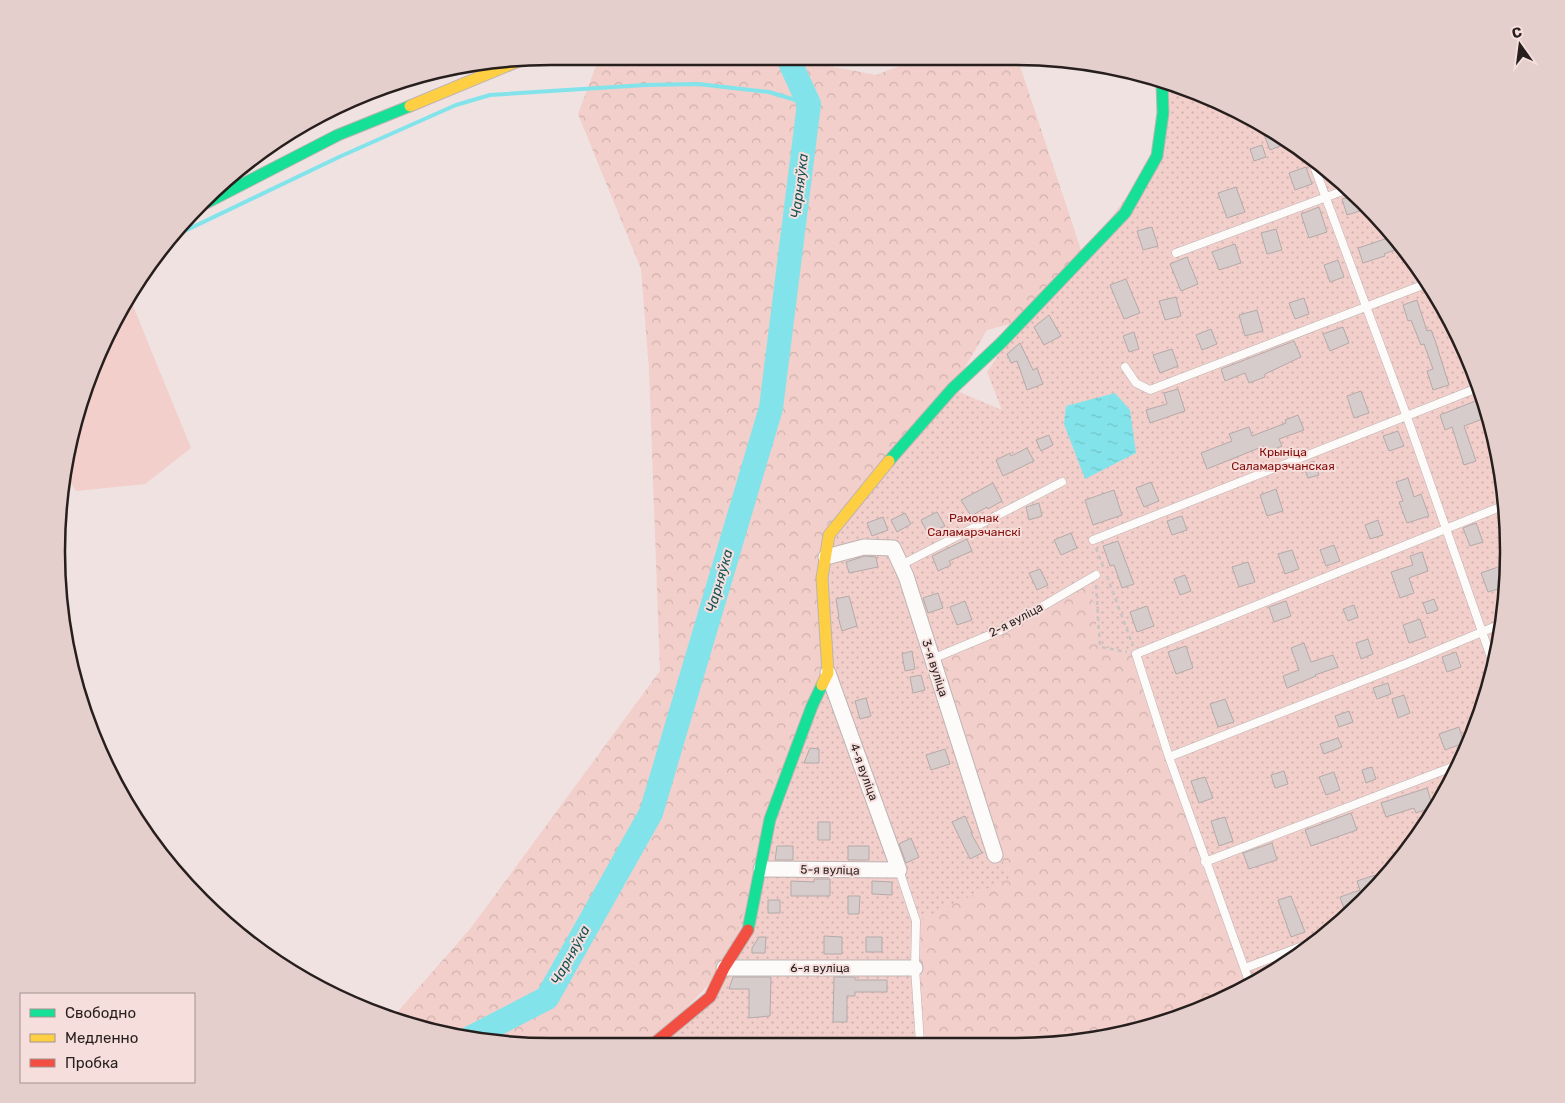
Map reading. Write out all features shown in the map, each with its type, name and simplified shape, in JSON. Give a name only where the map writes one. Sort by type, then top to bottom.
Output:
[{"type":"street","points":[[219,196],[338,136],[503,68]]},
{"type":"street","points":[[660,1038],[710,997],[724,968],[748,931],[770,819],[812,706],[828,673],[822,578],[829,535],[874,478],[952,389],[1001,343],[1125,213],[1157,156],[1163,114],[1162,89]]},
{"type":"street","name":"3-я вуліца","points":[[826,557],[864,547],[893,548],[906,576],[995,855]]},
{"type":"street","name":"4-я вуліца","points":[[828,673],[899,870]]},
{"type":"street","name":"5-я вуліца","points":[[761,869],[899,870]]},
{"type":"street","name":"6-я вуліца","points":[[724,968],[915,968]]},
{"type":"lane","points":[[1315,171],[1407,417],[1489,653]]},
{"type":"lane","points":[[1176,253],[1341,192]]},
{"type":"lane","points":[[1125,368],[1136,383],[1150,390],[1421,286]]},
{"type":"lane","points":[[1093,540],[1472,390]]},
{"type":"lane","points":[[901,565],[1062,482]]},
{"type":"lane","points":[[1248,978],[1168,757],[1136,654],[1498,508]]},
{"type":"lane","name":"2-я вуліца","points":[[932,659],[1004,629],[1096,575]]},
{"type":"lane","points":[[1168,757],[1408,663],[1494,627]]},
{"type":"lane","points":[[1205,862],[1449,768]]},
{"type":"lane","points":[[899,870],[916,920],[915,968],[920,1038]]},
{"type":"lane","points":[[1245,968],[1292,950]]},
{"type":"path","points":[[1093,540],[1136,654]]},
{"type":"path","points":[[1096,575],[1100,647],[1136,654]]},
{"type":"green space","points":[[824,65],[876,75],[902,65],[1020,65],[1083,256],[1022,321],[987,330],[952,389],[828,673],[761,869],[724,968],[659,1038],[552,1038],[488,1034],[457,1029],[397,1013],[470,929],[660,671],[649,370],[641,269],[578,114],[596,66]]},
{"type":"green space","name":"Крыніца Саламарэчанская","points":[[1168,90],[1229,115],[1284,147],[1310,166],[1358,207],[1399,255],[1435,308],[1463,365],[1474,395],[1491,457],[1499,520],[1499,583],[1491,646],[1474,708],[1450,767],[1435,795],[1399,848],[1358,896],[1310,937],[1284,956],[1248,978],[1136,654],[1100,647],[1090,582],[1004,629],[933,659],[1009,879],[916,921],[920,1038],[660,1038],[710,997],[761,869],[828,673],[829,535],[952,389],[1002,410],[987,372],[1022,321],[1083,256],[1157,156]]},
{"type":"green space","points":[[132,304],[191,448],[145,484],[76,491],[70,482],[74,457],[91,395],[115,336]]},
{"type":"green space","points":[[1090,582],[1100,647],[1136,654],[1248,978],[1200,1001],[1170,1012],[1108,1029],[1045,1037],[920,1038],[916,921],[968,762],[932,659]]},
{"type":"water","points":[[1115,393],[1130,410],[1136,453],[1085,479],[1064,424],[1066,406]]},
{"type":"building","points":[[1264,134],[1281,145],[1270,150]]},
{"type":"building","points":[[1262,145],[1266,157],[1254,161],[1250,149]]},
{"type":"building","points":[[1306,167],[1312,184],[1295,190],[1289,173]]},
{"type":"building","points":[[1236,187],[1245,212],[1227,218],[1218,193]]},
{"type":"building","points":[[1347,198],[1361,211],[1347,215],[1342,199]]},
{"type":"building","points":[[1319,207],[1327,232],[1309,238],[1301,214]]},
{"type":"building","points":[[1152,227],[1158,246],[1143,250],[1137,231]]},
{"type":"building","points":[[1276,229],[1282,250],[1267,254],[1261,233]]},
{"type":"building","points":[[1386,239],[1395,250],[1384,254],[1385,256],[1363,263],[1358,248]]},
{"type":"building","points":[[1235,244],[1241,263],[1219,270],[1212,252]]},
{"type":"building","points":[[1187,257],[1198,284],[1181,291],[1170,264]]},
{"type":"building","points":[[1338,260],[1344,277],[1330,282],[1324,265]]},
{"type":"building","points":[[1126,279],[1140,313],[1124,319],[1110,285]]},
{"type":"building","points":[[1176,297],[1181,316],[1165,320],[1159,301]]},
{"type":"building","points":[[1304,298],[1309,314],[1295,319],[1289,303]]},
{"type":"building","points":[[1417,300],[1427,331],[1431,330],[1435,340],[1449,385],[1433,390],[1427,371],[1433,369],[1424,344],[1421,345],[1411,320],[1408,321],[1403,305]]},
{"type":"building","points":[[1257,310],[1263,331],[1245,336],[1239,315]]},
{"type":"building","points":[[1049,315],[1061,336],[1044,345],[1034,327]]},
{"type":"building","points":[[1343,327],[1349,343],[1330,351],[1323,334]]},
{"type":"building","points":[[1211,329],[1217,344],[1202,350],[1196,335]]},
{"type":"building","points":[[1134,332],[1139,349],[1129,352],[1123,336]]},
{"type":"building","points":[[1294,341],[1301,357],[1265,374],[1265,377],[1249,383],[1245,373],[1225,381],[1221,369]]},
{"type":"building","points":[[1020,343],[1033,370],[1037,368],[1043,384],[1027,390],[1017,361],[1011,363],[1007,354]]},
{"type":"building","points":[[1172,349],[1178,366],[1160,373],[1153,355]]},
{"type":"building","points":[[1178,389],[1185,411],[1150,423],[1146,410],[1167,404],[1164,393]]},
{"type":"building","points":[[1361,391],[1369,413],[1354,418],[1347,396]]},
{"type":"building","points":[[1476,401],[1481,420],[1464,426],[1476,461],[1464,465],[1452,427],[1445,430],[1440,415]]},
{"type":"building","points":[[1298,415],[1304,430],[1279,439],[1282,446],[1267,452],[1264,446],[1207,469],[1201,453],[1232,441],[1229,434],[1249,427],[1252,436],[1286,423],[1285,420]]},
{"type":"building","points":[[1398,431],[1404,446],[1389,451],[1383,436]]},
{"type":"building","points":[[1049,435],[1053,445],[1041,451],[1036,440]]},
{"type":"building","points":[[1027,448],[1034,461],[1003,476],[996,460],[1010,453],[1011,456]]},
{"type":"building","points":[[1314,461],[1319,475],[1308,478],[1303,465]]},
{"type":"building","points":[[1408,478],[1414,497],[1421,494],[1429,516],[1407,523],[1399,502],[1403,501],[1396,482]]},
{"type":"building","points":[[1151,482],[1159,501],[1144,507],[1136,488]]},
{"type":"building","points":[[993,483],[1002,501],[971,516],[961,500]]},
{"type":"building","points":[[1276,489],[1283,511],[1267,516],[1260,495]]},
{"type":"building","points":[[1114,490],[1122,515],[1093,525],[1085,500]]},
{"type":"building","points":[[1039,503],[1042,516],[1029,520],[1026,507]]},
{"type":"building","points":[[937,512],[945,526],[928,534],[921,520]]},
{"type":"building","points":[[905,513],[911,524],[897,532],[891,520]]},
{"type":"building","points":[[1182,516],[1187,530],[1172,535],[1167,521]]},
{"type":"building","points":[[883,517],[888,530],[872,536],[867,523]]},
{"type":"building","points":[[1378,520],[1383,535],[1370,539],[1365,525]]},
{"type":"building","points":[[1476,523],[1483,542],[1470,546],[1463,528]]},
{"type":"building","points":[[1071,533],[1077,548],[1061,555],[1054,540]]},
{"type":"building","points":[[967,539],[972,551],[949,561],[951,565],[938,571],[932,556]]},
{"type":"building","points":[[1118,541],[1134,584],[1122,588],[1114,565],[1110,566],[1103,546]]},
{"type":"building","points":[[1334,545],[1340,561],[1326,566],[1320,550]]},
{"type":"building","points":[[1292,550],[1299,569],[1285,574],[1278,554]]},
{"type":"building","points":[[1422,552],[1428,571],[1409,578],[1414,593],[1400,598],[1391,572],[1413,565],[1410,556]]},
{"type":"building","points":[[865,556],[876,557],[878,567],[849,573],[846,562]]},
{"type":"building","points":[[1248,562],[1255,582],[1239,587],[1232,567]]},
{"type":"building","points":[[1498,567],[1498,589],[1488,592],[1481,573]]},
{"type":"building","points":[[1040,569],[1048,585],[1037,590],[1029,573]]},
{"type":"building","points":[[1185,575],[1191,591],[1180,595],[1174,579]]},
{"type":"building","points":[[938,593],[943,608],[928,613],[923,598]]},
{"type":"building","points":[[849,596],[857,626],[842,631],[836,599]]},
{"type":"building","points":[[1434,599],[1438,610],[1427,614],[1423,603]]},
{"type":"building","points":[[965,601],[972,620],[957,625],[950,607]]},
{"type":"building","points":[[1286,601],[1291,616],[1274,622],[1269,607]]},
{"type":"building","points":[[1354,605],[1358,617],[1348,621],[1343,609]]},
{"type":"building","points":[[1147,606],[1154,626],[1137,632],[1130,612]]},
{"type":"building","points":[[1420,619],[1426,637],[1409,643],[1403,625]]},
{"type":"building","points":[[1368,639],[1373,654],[1361,659],[1356,643]]},
{"type":"building","points":[[1304,643],[1311,662],[1333,655],[1338,667],[1287,688],[1283,676],[1299,670],[1291,648]]},
{"type":"building","points":[[1186,646],[1193,668],[1176,674],[1168,652]]},
{"type":"building","points":[[912,651],[915,669],[905,671],[902,654]]},
{"type":"building","points":[[1456,652],[1461,667],[1447,672],[1442,657]]},
{"type":"building","points":[[921,675],[925,690],[913,693],[910,677]]},
{"type":"building","points":[[1388,683],[1391,694],[1377,699],[1373,688]]},
{"type":"building","points":[[1404,695],[1410,713],[1398,718],[1392,699]]},
{"type":"building","points":[[866,698],[871,716],[860,719],[855,701]]},
{"type":"building","points":[[1225,699],[1234,722],[1218,727],[1210,704]]},
{"type":"building","points":[[1349,711],[1353,722],[1339,727],[1335,716]]},
{"type":"building","points":[[1459,727],[1463,739],[1460,744],[1445,750],[1439,734]]},
{"type":"building","points":[[1338,738],[1342,747],[1324,754],[1320,744]]},
{"type":"building","points":[[810,748],[819,749],[819,763],[804,763]]},
{"type":"building","points":[[945,749],[950,764],[931,770],[926,755]]},
{"type":"building","points":[[1372,767],[1376,779],[1366,783],[1362,770]]},
{"type":"building","points":[[1284,771],[1288,784],[1275,788],[1271,775]]},
{"type":"building","points":[[1334,772],[1340,790],[1326,795],[1319,777]]},
{"type":"building","points":[[1205,777],[1213,798],[1199,803],[1191,781]]},
{"type":"building","points":[[1427,788],[1431,801],[1426,810],[1416,813],[1414,808],[1386,817],[1381,803]]},
{"type":"building","points":[[1351,813],[1357,830],[1311,846],[1305,830]]},
{"type":"building","points":[[965,816],[971,833],[982,853],[970,859],[952,822]]},
{"type":"building","points":[[1225,817],[1233,841],[1219,846],[1211,821]]},
{"type":"building","points":[[818,822],[830,822],[830,840],[818,840]]},
{"type":"building","points":[[911,838],[919,857],[906,863],[899,844]]},
{"type":"building","points":[[1272,843],[1277,860],[1249,869],[1243,853]]},
{"type":"building","points":[[777,846],[793,846],[793,860],[775,860]]},
{"type":"building","points":[[848,846],[869,846],[869,860],[848,860]]},
{"type":"building","points":[[1375,876],[1344,908],[1340,897],[1360,890],[1357,881]]},
{"type":"building","points":[[814,879],[830,879],[830,896],[791,896],[791,881],[814,882]]},
{"type":"building","points":[[872,881],[892,882],[892,895],[872,894]]},
{"type":"building","points":[[848,896],[860,896],[859,914],[848,914]]},
{"type":"building","points":[[1291,896],[1305,932],[1291,937],[1278,900]]},
{"type":"building","points":[[768,900],[780,900],[780,913],[768,913]]},
{"type":"building","points":[[824,936],[842,937],[842,954],[824,954]]},
{"type":"building","points":[[759,937],[766,937],[765,953],[752,953],[752,948]]},
{"type":"building","points":[[866,937],[882,937],[882,952],[866,952]]},
{"type":"building","points":[[733,977],[771,977],[770,1016],[749,1018],[749,989],[729,989]]},
{"type":"building","points":[[834,977],[855,977],[855,980],[887,980],[887,992],[855,992],[855,996],[847,996],[847,1022],[833,1022]]},
{"type":"waterway","name":"Чарняўка","points":[[480,1033],[547,998],[651,813],[771,408],[809,104],[791,65]]},
{"type":"waterway","points":[[187,230],[339,157],[456,105],[490,95],[645,85],[698,84],[769,92],[809,104]]},
{"type":"traffic: fast","points":[[889,461],[952,389],[1001,343],[1125,213],[1157,156],[1163,113],[1162,89]]},
{"type":"traffic: fast","points":[[220,196],[338,135],[410,106]]},
{"type":"traffic: fast","points":[[748,930],[770,819],[812,706],[822,685]]},
{"type":"traffic: slow","points":[[410,106],[503,68]]},
{"type":"traffic: slow","points":[[822,685],[828,673],[822,578],[829,535],[889,461]]},
{"type":"traffic: jam","points":[[660,1038],[710,997],[724,968],[748,930]]},
{"type":"park label","name":"Рамонак Саламарэчанскі","points":[[974,525]]}]
